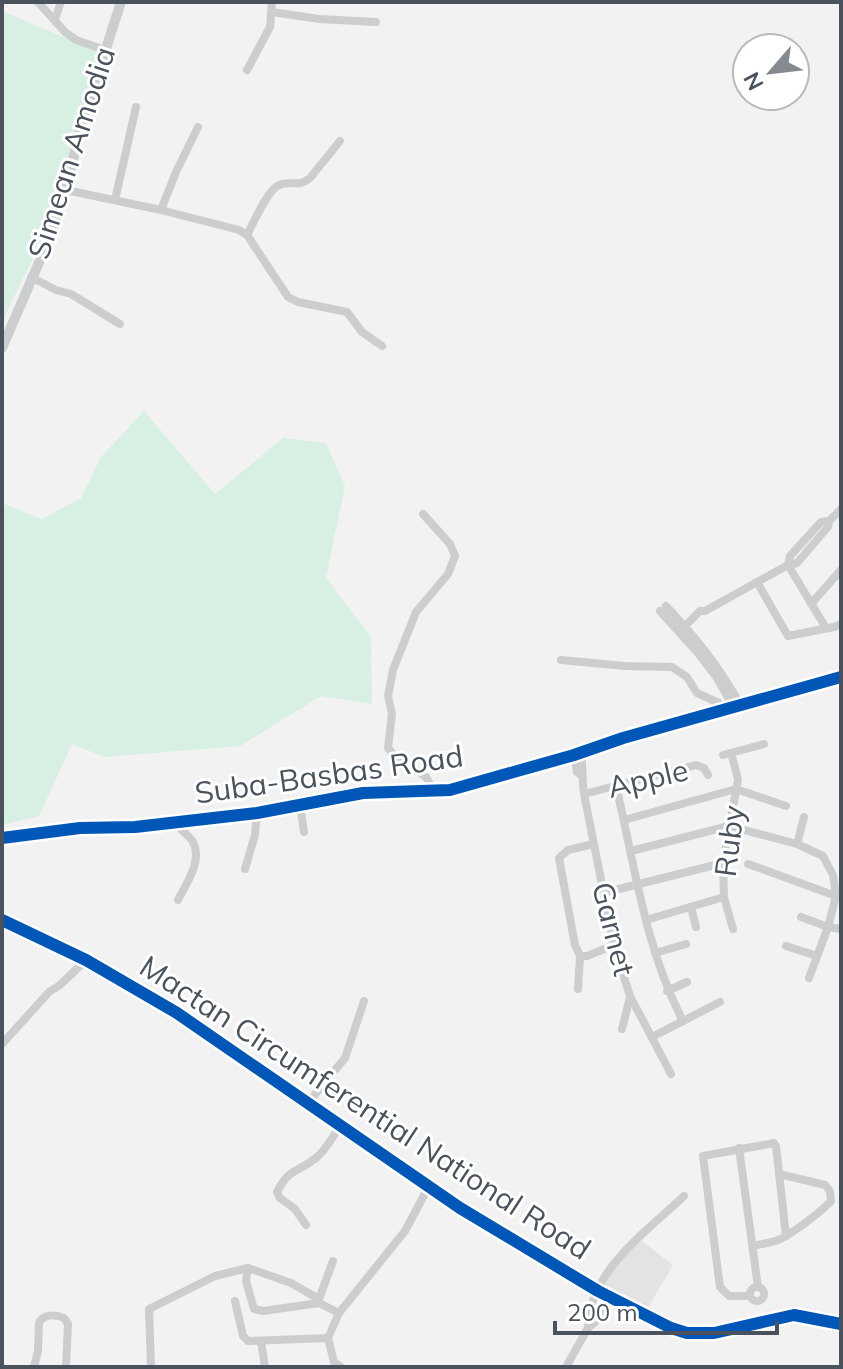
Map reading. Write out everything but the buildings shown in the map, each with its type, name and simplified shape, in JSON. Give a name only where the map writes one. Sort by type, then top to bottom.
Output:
[{"type":"main road","name":"Mactan Circumferential National Road","points":[[2,920],[86,960],[177,1013],[428,1188],[604,1295],[671,1328],[687,1333],[714,1333],[794,1315],[841,1324]]},
{"type":"street","points":[[38,2],[76,40],[105,50]]},
{"type":"street","points":[[55,19],[61,2]]},
{"type":"street","name":"Simean Amodia","points":[[2,348],[50,237],[66,190],[81,126],[121,2]]},
{"type":"street","points":[[247,70],[270,27],[272,2]]},
{"type":"street","points":[[272,12],[319,19],[376,22]]},
{"type":"street","points":[[115,200],[136,107]]},
{"type":"street","points":[[161,210],[198,127]]},
{"type":"street","points":[[247,235],[272,189],[280,184],[304,183],[340,141]]},
{"type":"street","points":[[66,190],[239,230],[247,235],[288,297],[347,312],[362,332],[382,346]]},
{"type":"street","points":[[31,277],[71,294],[120,324]]},
{"type":"street","points":[[686,626],[704,616],[705,611],[797,563],[841,509]]},
{"type":"street","points":[[423,514],[450,544],[455,556],[448,574],[416,612],[393,670],[388,696],[392,714],[388,748],[426,777],[433,790]]},
{"type":"street","points":[[788,565],[826,628]]},
{"type":"street","points":[[811,604],[841,570]]},
{"type":"street","points":[[757,582],[788,636],[841,624]]},
{"type":"street","points":[[663,608],[686,626],[724,675],[733,709]]},
{"type":"street","points":[[561,660],[672,667],[687,677],[697,693],[733,709]]},
{"type":"street","name":"Suba-Basbas Road","points":[[2,838],[257,813],[363,793],[450,790],[841,677]]},
{"type":"street","name":"Ruby","points":[[733,929],[724,897],[723,863],[738,779],[727,754],[764,744]]},
{"type":"street","name":"Garnet","points":[[578,753],[614,945],[630,996],[671,1074]]},
{"type":"street","name":"Apple","points":[[584,794],[696,765],[704,768],[708,775]]},
{"type":"street","points":[[616,786],[655,953],[667,991],[683,1021]]},
{"type":"street","points":[[624,820],[736,789],[786,806]]},
{"type":"street","points":[[300,805],[304,832]]},
{"type":"street","points":[[245,869],[255,835],[257,813]]},
{"type":"street","points":[[797,844],[804,817]]},
{"type":"street","points":[[174,823],[193,843],[195,863],[178,900]]},
{"type":"street","points":[[631,851],[729,826],[797,844],[823,856],[839,896],[809,978]]},
{"type":"street","points":[[578,989],[580,956],[575,945],[559,858],[568,850],[593,844]]},
{"type":"street","points":[[603,893],[723,863]]},
{"type":"street","points":[[748,864],[839,896]]},
{"type":"street","points":[[646,920],[724,897]]},
{"type":"street","points":[[691,907],[696,927]]},
{"type":"street","points":[[801,917],[841,929]]},
{"type":"street","points":[[655,953],[686,944]]},
{"type":"street","points":[[580,956],[614,945]]},
{"type":"street","points":[[786,946],[817,956]]},
{"type":"street","points":[[2,1044],[49,992],[86,960]]},
{"type":"street","points":[[667,991],[687,982]]},
{"type":"street","points":[[622,1029],[630,996]]},
{"type":"street","points":[[308,1103],[345,1058],[364,1001]]},
{"type":"street","points":[[652,1037],[720,1002]]},
{"type":"street","points":[[306,1225],[277,1192],[284,1178],[323,1151],[340,1126]]},
{"type":"street","points":[[739,1148],[758,1287],[764,1295],[756,1299],[725,1294],[720,1287],[704,1155],[739,1148],[774,1143],[786,1236]]},
{"type":"street","points":[[753,1246],[786,1236],[831,1201],[832,1196],[825,1185],[779,1174]]},
{"type":"street","points":[[341,1367],[334,1362],[328,1338],[339,1313],[405,1231],[428,1188]]},
{"type":"street","points":[[566,1367],[588,1328],[600,1318],[615,1261],[684,1196]]},
{"type":"street","points":[[319,1301],[333,1261]]},
{"type":"street","points":[[151,1367],[149,1309],[215,1276],[248,1268],[291,1283],[339,1313]]},
{"type":"street","points":[[248,1268],[246,1281],[254,1309],[263,1311],[319,1301]]},
{"type":"street","points":[[588,1328],[588,1311],[604,1295]]},
{"type":"street","points":[[756,1299],[765,1321]]},
{"type":"street","points":[[235,1301],[243,1336],[248,1341],[328,1338]]},
{"type":"street","points":[[34,1367],[38,1351],[38,1326],[46,1316],[58,1316],[67,1321],[66,1367]]},
{"type":"street","points":[[261,1341],[265,1367]]},
{"type":"shaded area","points":[[642,1241],[673,1265],[646,1311],[602,1286],[618,1259]]},
{"type":"green space","points":[[2,11],[99,52],[51,221],[2,327]]},
{"type":"green space","points":[[144,411],[215,494],[283,438],[326,443],[345,486],[326,578],[371,637],[372,704],[321,696],[240,746],[104,757],[72,744],[39,816],[2,825],[2,503],[42,519],[81,498],[101,457]]},
{"type":"cycle path","points":[[2,838],[257,813],[363,793],[450,790],[841,677]]},
{"type":"cycle path","points":[[2,920],[86,960],[177,1013],[460,1208],[598,1291],[671,1328],[687,1333],[714,1333],[794,1315],[841,1324]]}]
